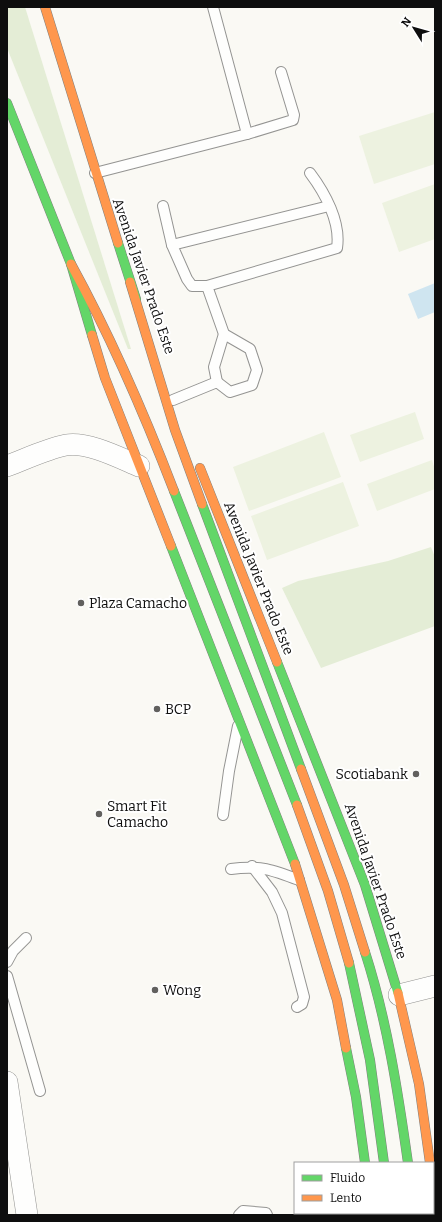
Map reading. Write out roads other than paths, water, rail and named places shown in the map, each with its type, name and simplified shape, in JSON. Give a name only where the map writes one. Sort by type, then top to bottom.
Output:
[{"type":"main road","name":"Avenida Javier Prado Este","points":[[45,7],[95,173],[130,282],[191,447]]},
{"type":"main road","points":[[7,103],[72,264],[103,324],[146,421],[294,796],[328,892],[346,951],[360,1010],[379,1114],[384,1162]]},
{"type":"main road","points":[[72,264],[105,378],[239,718],[301,880],[317,928],[337,1000],[356,1098],[365,1162]]},
{"type":"main road","points":[[130,282],[175,430],[344,885],[371,969],[384,1021],[397,1088],[408,1162]]},
{"type":"main road","name":"Avenida Javier Prado Este","points":[[197,461],[346,833],[365,885],[399,995],[419,1084],[430,1162]]},
{"type":"main road","points":[[434,1204],[435,1215]]},
{"type":"street","points":[[7,466],[66,445],[87,447],[109,453],[139,466]]},
{"type":"street","points":[[399,995],[435,986]]},
{"type":"street","points":[[7,1082],[27,1215]]},
{"type":"lane","points":[[213,7],[247,134]]},
{"type":"lane","points":[[95,173],[247,134],[293,120],[294,115],[281,72]]},
{"type":"lane","points":[[163,206],[172,246],[187,279],[192,286],[207,286],[337,248],[339,236],[325,194],[310,173]]},
{"type":"lane","points":[[172,246],[329,206]]},
{"type":"lane","points":[[207,286],[224,334],[214,367],[217,382],[230,392],[252,385],[257,370],[250,349],[224,334]]},
{"type":"lane","points":[[173,400],[217,382]]},
{"type":"lane","points":[[223,815],[229,771],[239,718]]},
{"type":"lane","points":[[252,866],[272,892],[282,914],[304,998],[302,1004],[297,1007]]},
{"type":"lane","points":[[231,869],[252,866],[273,870],[301,880]]},
{"type":"lane","points":[[7,962],[12,950],[26,938]]},
{"type":"lane","points":[[7,976],[40,1091]]},
{"type":"lane","points":[[239,1215],[243,1211],[266,1213],[267,1215]]},
{"type":"water","points":[[435,283],[435,312],[418,319],[408,294]]},
{"type":"place","name":"Plaza Camacho","points":[[81,603]]},
{"type":"place","name":"BCP","points":[[157,709]]},
{"type":"place","name":"Scotiabank","points":[[416,774]]},
{"type":"place","name":"Smart Fit Camacho","points":[[99,814]]},
{"type":"place","name":"Wong","points":[[155,990]]}]
